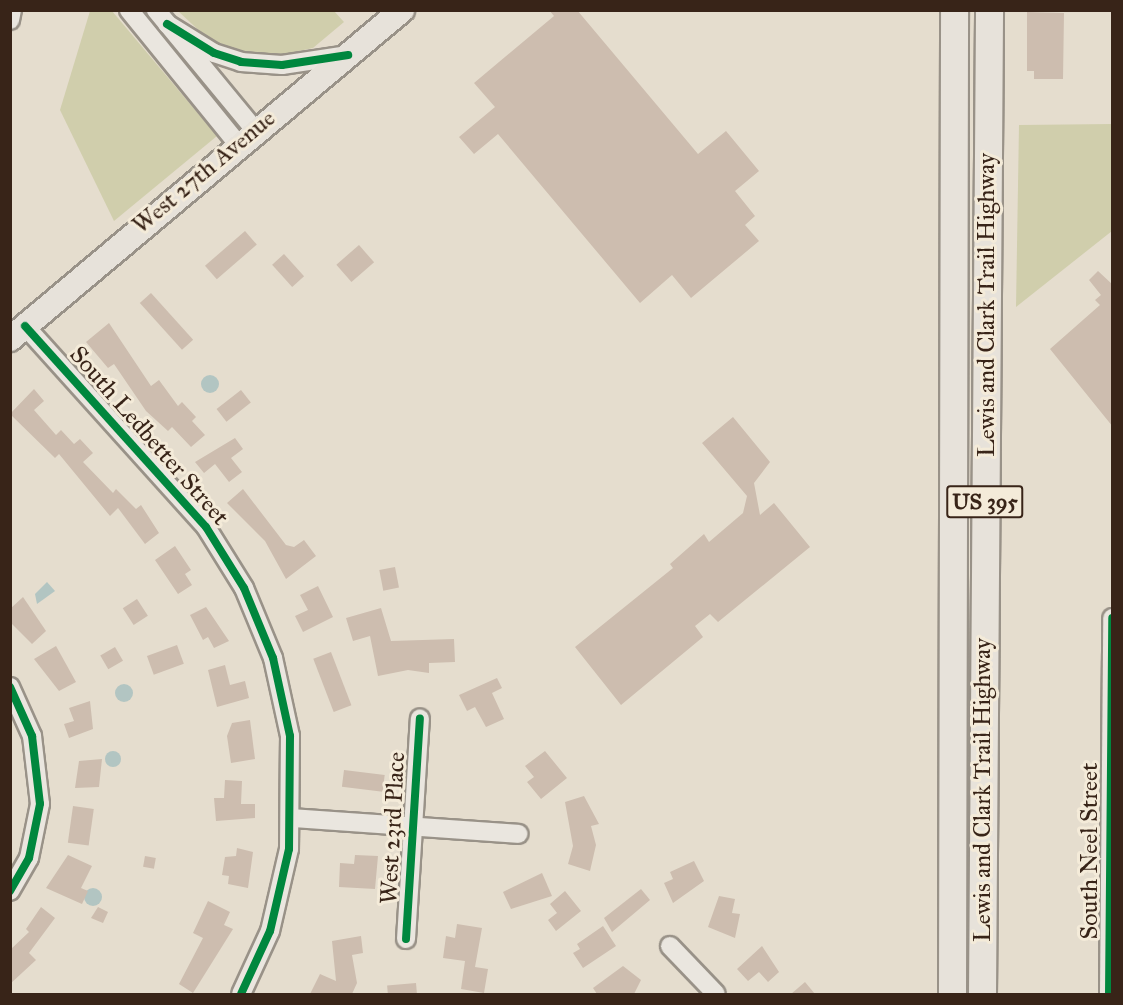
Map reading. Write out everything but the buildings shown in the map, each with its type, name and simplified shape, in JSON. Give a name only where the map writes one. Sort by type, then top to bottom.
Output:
[{"type":"highway","name":"Lewis and Clark Trail Highway","points":[[952,994],[954,10]]},
{"type":"highway","name":"Lewis and Clark Trail Highway","points":[[982,994],[989,10]]},
{"type":"main road","name":"West 27th Avenue","points":[[18,332],[246,137],[402,10]]},
{"type":"street","points":[[10,20],[12,10]]},
{"type":"street","points":[[129,10],[246,137]]},
{"type":"street","points":[[161,17],[246,137]]},
{"type":"street","points":[[161,17],[206,49],[241,62],[282,65],[348,55]]},
{"type":"street","name":"South Ledbetter Street","points":[[18,332],[188,504],[244,588],[273,658],[285,708],[292,818],[279,902],[241,994]]},
{"type":"street","name":"South Neel Street","points":[[1109,994],[1113,618]]},
{"type":"street","points":[[10,687],[35,746],[40,804],[32,848],[10,891]]},
{"type":"street","name":"West 23rd Place","points":[[406,939],[420,718]]},
{"type":"street","points":[[292,818],[518,834]]},
{"type":"street","points":[[670,946],[716,994]]},
{"type":"shaded area","points":[[90,11],[112,11],[217,136],[114,221],[60,110]]},
{"type":"shaded area","points":[[178,11],[334,11],[344,22],[313,48],[276,56],[245,53],[207,38]]},
{"type":"shaded area","points":[[1112,124],[1112,231],[1016,307],[1019,125]]},
{"type":"shaded area","points":[[210,375],[216,378],[219,384],[216,390],[210,393],[204,390],[201,384],[204,378]]},
{"type":"shaded area","points":[[47,582],[55,591],[37,604],[35,594]]},
{"type":"shaded area","points":[[124,684],[130,687],[133,693],[130,699],[124,702],[118,699],[115,693],[118,687]]},
{"type":"shaded area","points":[[113,751],[121,759],[113,767],[105,759]]},
{"type":"shaded area","points":[[93,888],[99,891],[102,897],[99,903],[93,906],[87,903],[84,897],[87,891]]},
{"type":"cycle path","points":[[167,24],[214,53],[241,62],[282,65],[348,55]]},
{"type":"cycle path","points":[[25,326],[206,527],[244,588],[273,658],[290,736],[289,849],[270,931],[241,994]]},
{"type":"cycle path","points":[[1109,994],[1112,618]]},
{"type":"cycle path","points":[[10,687],[32,736],[40,804],[29,858],[10,891]]},
{"type":"cycle path","points":[[406,939],[420,718]]}]
